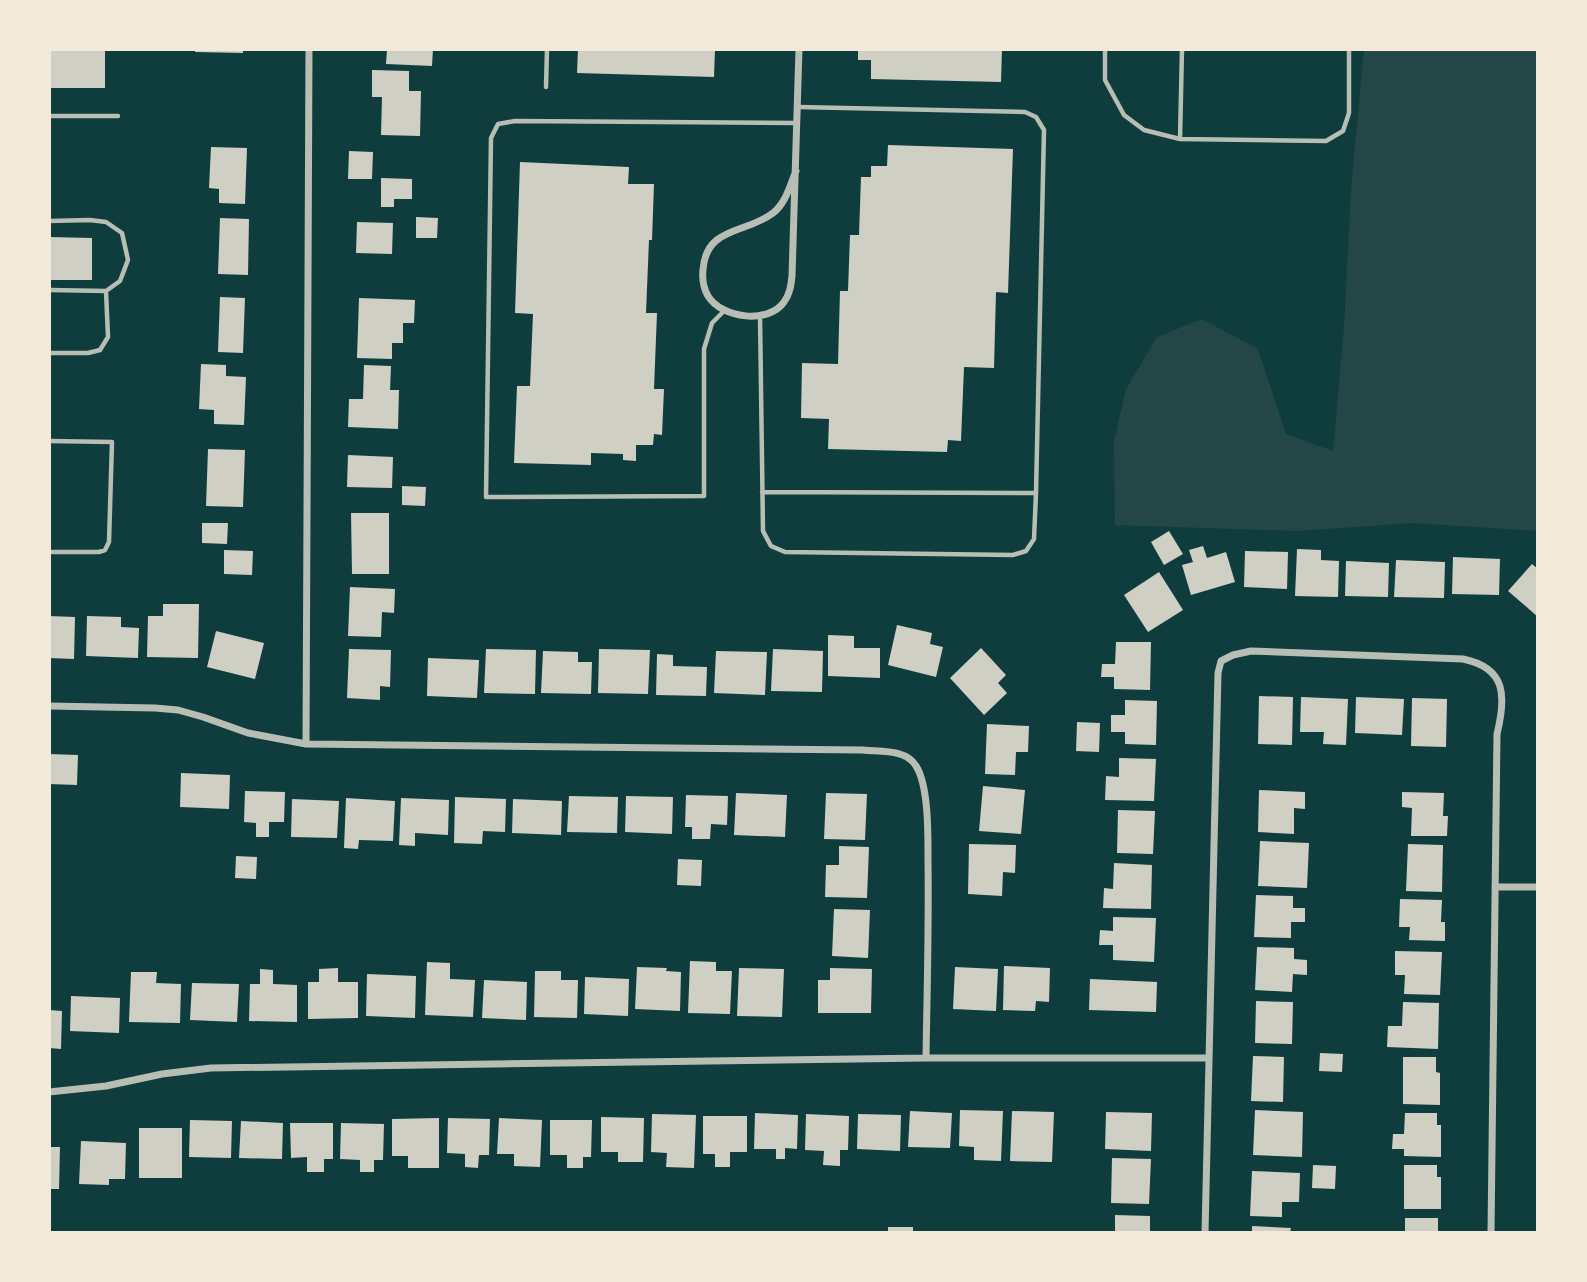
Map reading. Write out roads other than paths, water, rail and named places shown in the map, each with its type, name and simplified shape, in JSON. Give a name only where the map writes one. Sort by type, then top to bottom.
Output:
[{"type":"street","points":[[306,744],[309,49]]},
{"type":"street","points":[[796,171],[779,207],[771,214],[727,233],[710,246],[704,257],[704,286],[714,303],[725,310],[742,316],[769,313],[778,309],[789,291],[792,276],[796,171],[797,123],[798,107],[799,49]]},
{"type":"street","points":[[1205,1233],[1218,673],[1221,661],[1233,654],[1251,651],[1444,657],[1478,662],[1489,670],[1501,686],[1503,709],[1497,734],[1491,1233]]},
{"type":"street","points":[[49,706],[178,710],[248,733],[306,744],[863,750],[906,755],[916,766],[921,779],[928,838],[926,1058]]},
{"type":"street","points":[[1495,887],[1538,887]]},
{"type":"street","points":[[49,1093],[211,1068],[926,1058],[1209,1058]]},
{"type":"lane","points":[[546,87],[547,49]]},
{"type":"lane","points":[[1105,49],[1105,80],[1124,115],[1144,130],[1180,139],[1326,141],[1343,131],[1349,113],[1349,49]]},
{"type":"lane","points":[[1180,139],[1182,49]]},
{"type":"lane","points":[[760,315],[763,531],[771,546],[785,552],[1013,555],[1026,551],[1034,539],[1036,493],[1044,130],[1037,117],[1025,112],[798,107]]},
{"type":"lane","points":[[49,116],[118,116]]},
{"type":"lane","points":[[725,310],[712,323],[704,349],[704,496],[486,497],[491,138],[498,124],[514,121],[797,123]]},
{"type":"lane","points":[[49,221],[106,222],[122,233],[128,260],[120,281],[106,291],[49,290]]},
{"type":"lane","points":[[49,353],[88,353],[100,350],[107,337],[106,291]]},
{"type":"lane","points":[[49,441],[112,442],[109,542],[106,551],[49,551]]},
{"type":"lane","points":[[762,492],[1036,493]]}]
